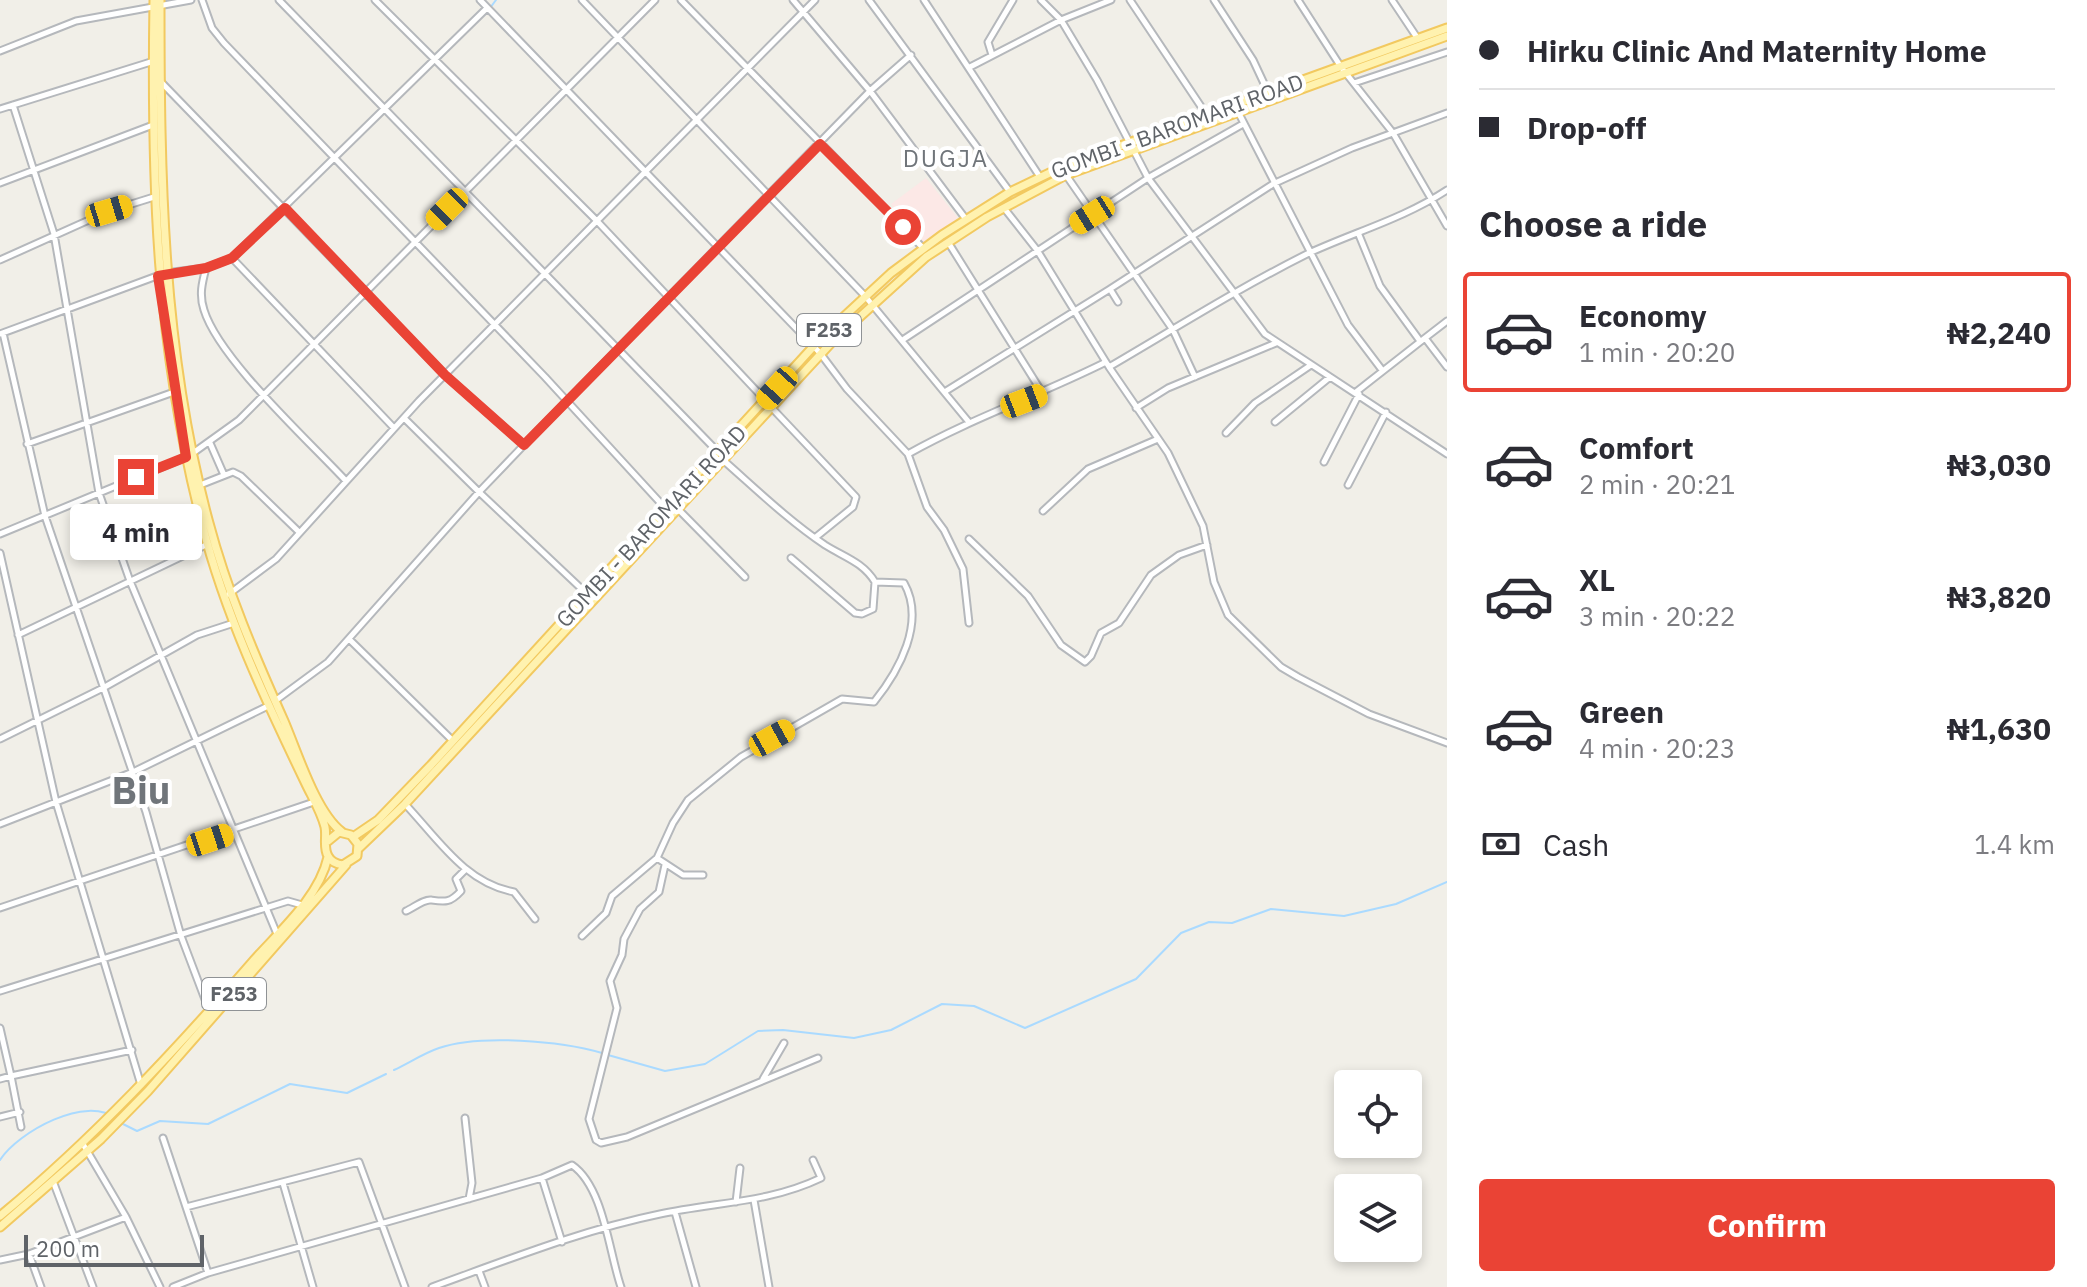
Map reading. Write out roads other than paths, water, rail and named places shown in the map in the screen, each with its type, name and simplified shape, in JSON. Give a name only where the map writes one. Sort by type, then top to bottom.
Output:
[{"type":"main road","points":[[157,3],[154,197],[174,392],[235,623],[324,810],[342,832],[353,837],[358,849]]},
{"type":"main road","points":[[157,3],[162,275],[190,455],[208,544],[328,841],[342,832]]},
{"type":"main road","name":"GOMBI - BAROMARI ROAD","points":[[353,837],[378,820],[678,509],[768,404],[868,300],[948,241],[1003,207],[1066,175],[1236,108],[1419,42],[1447,28]]},
{"type":"main road","name":"GOMBI - BAROMARI ROAD","points":[[1419,42],[1447,36]]},
{"type":"main road","name":"GOMBI - BAROMARI ROAD","points":[[768,404],[813,346],[923,248],[965,218],[1040,177],[1130,141],[1206,114],[1236,108],[1268,92],[1344,70]]},
{"type":"main road","name":"GOMBI - BAROMARI ROAD","points":[[358,849],[405,804],[576,614],[588,595],[721,456]]},
{"type":"main road","name":"F253","points":[[117,1118],[302,905],[324,872],[328,841]]},
{"type":"main road","name":"F253","points":[[0,1227],[53,1181],[117,1118],[346,864],[355,859],[358,849]]},
{"type":"main road","points":[[328,857],[336,864],[346,864]]},
{"type":"main road","name":"F253","points":[[0,1216],[86,1147]]},
{"type":"street","points":[[0,51],[76,21],[157,3],[191,0]]},
{"type":"street","points":[[202,0],[212,28],[224,43],[667,509]]},
{"type":"street","points":[[279,0],[382,109],[546,272],[721,456],[816,537],[863,567],[875,582],[873,609],[862,614],[855,613],[791,558]]},
{"type":"street","points":[[375,0],[597,221],[856,497],[853,507],[816,537]]},
{"type":"street","points":[[480,0],[820,353],[847,389],[908,454],[927,507],[944,530],[963,569],[969,623]]},
{"type":"street","points":[[582,0],[770,194],[904,339],[968,421]]},
{"type":"street","points":[[0,534],[190,455],[210,443],[314,345],[655,0]]},
{"type":"street","points":[[681,0],[923,248]]},
{"type":"street","points":[[793,0],[870,91],[965,218]]},
{"type":"street","points":[[228,595],[276,559],[493,325],[815,0]]},
{"type":"street","points":[[869,0],[1010,192]]},
{"type":"street","points":[[924,0],[1040,177]]},
{"type":"street","points":[[992,55],[988,42],[1013,0]]},
{"type":"street","points":[[1041,0],[1061,20],[1148,178],[1256,323],[1276,343],[1358,393],[1447,454]]},
{"type":"street","points":[[970,67],[1061,20],[1111,0]]},
{"type":"street","points":[[1130,0],[1206,114]]},
{"type":"street","points":[[1214,0],[1253,60],[1268,92]]},
{"type":"street","points":[[1298,0],[1344,70],[1393,133],[1447,226]]},
{"type":"street","points":[[1392,0],[1419,42]]},
{"type":"street","points":[[209,1011],[181,936],[133,772],[45,516],[1,334],[162,275],[206,268],[232,258],[487,8]]},
{"type":"street","points":[[1354,83],[1447,52]]},
{"type":"street","points":[[0,824],[133,772],[272,704],[304,683],[349,639],[524,445],[870,91],[911,55]]},
{"type":"street","points":[[0,109],[154,61]]},
{"type":"street","points":[[160,81],[445,375],[524,445]]},
{"type":"street","points":[[13,105],[36,169],[54,234],[99,493],[130,581],[199,739],[277,934]]},
{"type":"street","points":[[1236,108],[1348,325],[1382,370]]},
{"type":"street","points":[[946,391],[1273,184],[1342,152],[1447,113]]},
{"type":"street","points":[[904,339],[1148,178],[1243,124]]},
{"type":"street","points":[[0,183],[153,125]]},
{"type":"street","points":[[1066,175],[1173,330],[1195,377]]},
{"type":"street","points":[[908,454],[968,421],[1043,394],[1107,364],[1311,253],[1359,235],[1447,190]]},
{"type":"street","points":[[0,260],[54,234],[154,197]]},
{"type":"street","points":[[1003,207],[1037,250],[1107,364],[1158,439],[1192,499],[1207,545],[1214,582],[1228,615],[1281,667],[1332,697],[1447,743]]},
{"type":"street","points":[[1359,235],[1380,286],[1447,367]]},
{"type":"street","points":[[948,241],[1043,394]]},
{"type":"street","points":[[232,258],[395,428]]},
{"type":"street","points":[[206,268],[201,287],[204,313],[217,337],[264,394],[346,481]]},
{"type":"street","points":[[1110,289],[1118,302]]},
{"type":"street","points":[[1324,462],[1358,393],[1382,370],[1447,321]]},
{"type":"street","points":[[1136,408],[1157,393],[1276,343]]},
{"type":"street","points":[[1226,433],[1255,403],[1311,365]]},
{"type":"street","points":[[1275,422],[1330,377]]},
{"type":"street","points":[[27,444],[174,392]]},
{"type":"street","points":[[1348,485],[1386,412]]},
{"type":"street","points":[[404,418],[588,595]]},
{"type":"street","points":[[1043,511],[1088,469],[1158,439]]},
{"type":"street","points":[[210,443],[224,475]]},
{"type":"street","points":[[200,485],[233,472],[241,476],[299,532]]},
{"type":"street","points":[[678,509],[745,577]]},
{"type":"street","points":[[969,539],[1028,596],[1061,645],[1085,662],[1104,630],[1119,623],[1151,575],[1179,555],[1207,545]]},
{"type":"street","points":[[18,635],[208,544]]},
{"type":"street","points":[[0,553],[56,802],[142,1086]]},
{"type":"street","points":[[582,936],[606,913],[612,896],[657,858],[688,800],[741,757],[842,699],[874,702],[904,654],[911,632],[904,583],[875,582]]},
{"type":"street","points":[[1,736],[103,688],[197,635],[235,623]]},
{"type":"street","points":[[349,639],[453,741]]},
{"type":"street","points":[[0,908],[314,802]]},
{"type":"street","points":[[405,804],[466,869],[494,889],[514,892],[535,919]]},
{"type":"street","points":[[657,858],[683,875],[703,875]]},
{"type":"street","points":[[665,865],[659,892],[640,909],[624,939],[622,955],[610,981],[617,1008],[589,1119],[596,1140],[601,1143],[627,1137],[818,1058]]},
{"type":"street","points":[[406,911],[425,901],[443,904],[458,895],[461,891],[456,879],[466,869]]},
{"type":"street","points":[[0,991],[294,900],[302,905]]},
{"type":"street","points":[[0,1028],[21,1127]]},
{"type":"street","points":[[763,1080],[784,1043]]},
{"type":"street","points":[[0,1079],[132,1050]]},
{"type":"street","points":[[0,1117],[20,1112]]},
{"type":"street","points":[[465,1118],[472,1183],[469,1199]]},
{"type":"street","points":[[163,1138],[208,1273]]},
{"type":"street","points":[[86,1147],[126,1217],[160,1287]]},
{"type":"street","points":[[432,1287],[605,1228],[675,1212],[777,1196],[820,1179],[813,1160]]},
{"type":"street","points":[[186,1207],[359,1162],[405,1287]]},
{"type":"street","points":[[173,1287],[208,1273],[542,1178],[568,1166],[577,1168],[602,1214],[621,1287]]},
{"type":"street","points":[[736,1202],[740,1168]]},
{"type":"street","points":[[542,1178],[562,1242]]},
{"type":"street","points":[[53,1181],[93,1287]]},
{"type":"street","points":[[283,1183],[313,1287]]},
{"type":"street","points":[[754,1200],[769,1287]]},
{"type":"street","points":[[675,1212],[696,1287]]},
{"type":"street","points":[[0,1260],[29,1254],[126,1217]]},
{"type":"street","points":[[29,1254],[41,1287]]},
{"type":"street","points":[[479,1271],[485,1287]]},
{"type":"waterway","points":[[490,8],[496,0]]},
{"type":"waterway","points":[[608,1055],[665,1071],[705,1064],[758,1031],[783,1030],[854,1038],[891,1030],[942,1004],[974,1006],[1025,1028],[1136,979],[1181,933],[1209,922],[1232,923],[1271,909],[1344,916],[1396,904],[1447,882]]},
{"type":"waterway","points":[[394,1070],[439,1048],[476,1041],[543,1042],[602,1053]]},
{"type":"waterway","points":[[121,1123],[137,1131],[160,1121],[208,1124],[290,1084],[347,1093],[386,1074]]},
{"type":"waterway","points":[[0,1160],[22,1138],[54,1120],[88,1111],[103,1112],[116,1119]]},
{"type":"district","name":"DUGJA","points":[[946,159]]},
{"type":"district","name":"Biu","points":[[141,791]]}]
